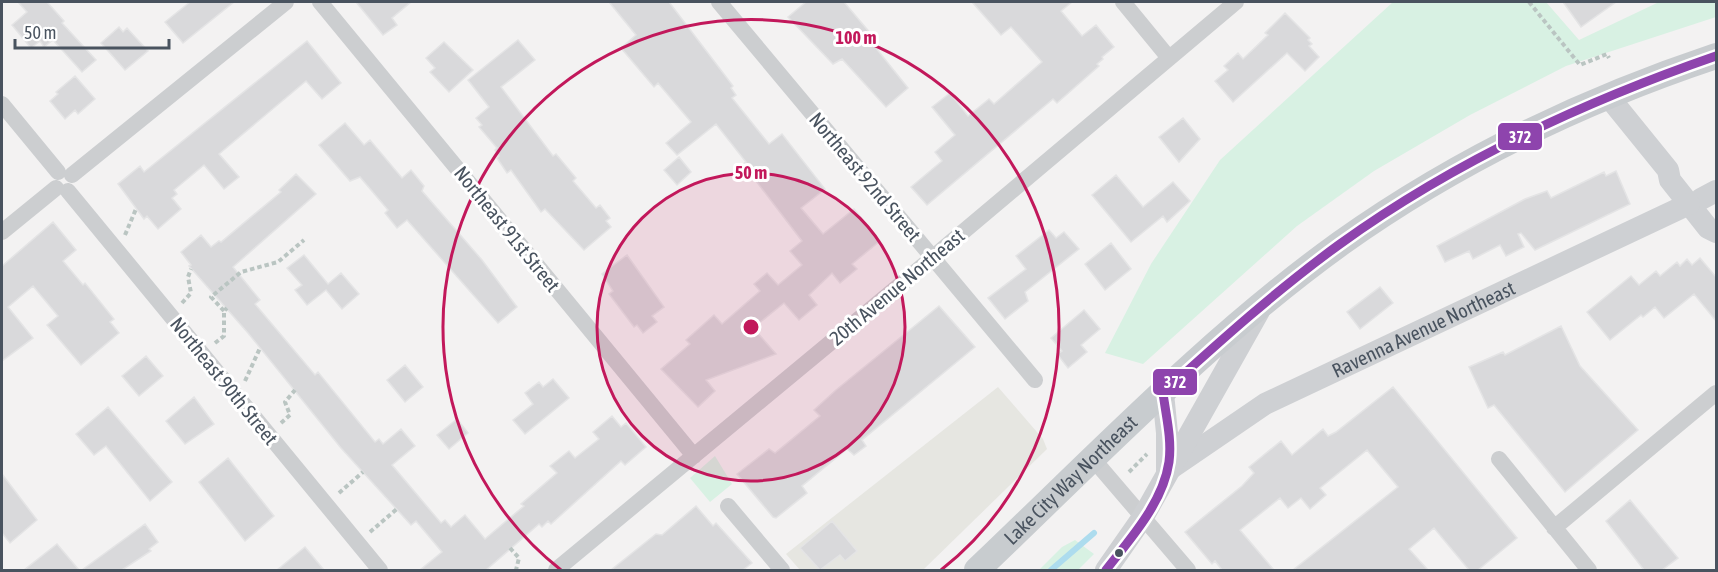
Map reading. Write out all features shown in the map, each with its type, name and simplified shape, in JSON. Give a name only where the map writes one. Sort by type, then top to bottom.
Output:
[{"type":"main road","name":"Lake City Way Northeast","points":[[977,570],[1163,393],[1262,305],[1341,244],[1435,183],[1496,149],[1608,96],[1716,56]]},
{"type":"main road","points":[[1608,96],[1668,170],[1670,180],[1702,198],[1716,219]]},
{"type":"main road","points":[[1702,198],[1708,228],[1716,232]]},
{"type":"main road","name":"Ravenna Avenue Northeast","points":[[1167,471],[1264,404],[1702,198]]},
{"type":"main road","name":"Ravenna Avenue Northeast","points":[[1107,570],[1143,517],[1262,305]]},
{"type":"main road","name":"Ravenna Avenue Northeast","points":[[1163,393],[1167,433],[1167,471]]},
{"type":"street","points":[[2,232],[286,2]]},
{"type":"street","name":"Northeast 91st Street","points":[[320,2],[694,456]]},
{"type":"street","name":"Northeast 92nd Street","points":[[718,2],[1035,380]]},
{"type":"street","points":[[1123,2],[1169,58]]},
{"type":"street","name":"20th Avenue Northeast","points":[[556,570],[1236,2]]},
{"type":"street","name":"Northeast 90th Street","points":[[2,104],[380,570]]},
{"type":"street","points":[[1554,528],[1716,393]]},
{"type":"street","points":[[1093,459],[1188,570]]},
{"type":"street","points":[[1499,459],[1590,570]]},
{"type":"street","points":[[728,506],[782,570]]},
{"type":"path","points":[[1529,2],[1580,65],[1607,54],[1609,58]]},
{"type":"path","points":[[123,241],[136,209]]},
{"type":"path","points":[[210,348],[224,336],[225,310],[212,297],[241,272],[278,262],[304,240]]},
{"type":"path","points":[[184,301],[190,293],[188,277],[191,269]]},
{"type":"path","points":[[243,387],[260,348]]},
{"type":"path","points":[[283,421],[290,415],[285,402],[295,390]]},
{"type":"path","points":[[1126,475],[1149,452]]},
{"type":"path","points":[[333,498],[363,472]]},
{"type":"path","points":[[373,529],[398,508]]},
{"type":"path","points":[[510,548],[519,558],[516,570]]},
{"type":"shaded area","points":[[998,387],[1043,439],[1047,449],[923,570],[800,570],[786,554]]},
{"type":"green space","points":[[1393,2],[1546,2],[1579,40],[1659,2],[1716,2],[1716,17],[1566,66],[1470,115],[1374,171],[1297,226],[1143,364],[1105,353],[1151,264],[1220,160]]},
{"type":"green space","points":[[715,456],[732,484],[710,502],[690,478]]},
{"type":"green space","points":[[1075,540],[1094,554],[1078,570],[1039,570],[1062,547]]},
{"type":"building","points":[[18,2],[47,2],[64,21],[62,23],[96,60],[82,72],[53,40],[44,47],[40,41],[31,48],[12,25],[27,12]]},
{"type":"building","points":[[190,2],[234,2],[183,43],[165,22]]},
{"type":"building","points":[[356,2],[411,2],[392,18],[397,25],[383,35]]},
{"type":"building","points":[[609,2],[669,2],[733,86],[731,88],[736,95],[732,98],[769,144],[782,134],[825,189],[801,208],[823,234],[854,209],[880,241],[852,264],[857,269],[840,283],[832,273],[809,295],[817,305],[799,320],[784,303],[758,324],[760,327],[756,331],[776,354],[706,380],[715,391],[698,407],[661,369],[690,344],[686,340],[714,315],[722,324],[760,291],[754,284],[767,273],[778,285],[802,265],[790,251],[802,241],[743,164],[746,162],[716,124],[677,155],[666,143],[691,122],[658,83],[654,87],[621,48],[636,35]]},
{"type":"building","points":[[806,2],[844,2],[871,34],[867,37],[908,88],[886,107],[842,59],[833,64],[788,17]]},
{"type":"building","points":[[972,2],[1072,2],[1061,11],[1082,36],[1096,25],[1114,47],[1102,57],[1103,59],[1097,64],[1099,66],[1057,103],[1053,99],[927,205],[911,187],[942,161],[935,152],[955,135],[932,107],[950,93],[968,116],[989,99],[994,104],[1042,62],[1011,27],[1001,35]]},
{"type":"building","points":[[1563,2],[1616,2],[1581,27]]},
{"type":"building","points":[[1285,13],[1310,38],[1308,40],[1312,44],[1309,46],[1319,57],[1305,71],[1287,53],[1233,102],[1215,81],[1228,70],[1224,66],[1238,53],[1243,59],[1268,35],[1265,33]]},
{"type":"building","points":[[119,27],[123,32],[127,28],[148,51],[125,70],[101,43]]},
{"type":"building","points":[[518,40],[535,60],[501,87],[553,156],[556,154],[576,178],[573,181],[596,208],[600,205],[610,218],[606,221],[611,227],[584,250],[545,209],[541,212],[511,170],[507,173],[497,158],[499,156],[495,150],[497,148],[479,127],[482,125],[476,118],[489,107],[468,80]]},
{"type":"building","points":[[307,41],[341,83],[322,99],[306,81],[219,154],[239,177],[224,189],[204,165],[174,190],[177,194],[172,198],[181,209],[158,229],[147,216],[144,219],[118,184],[140,166],[144,172]]},
{"type":"building","points":[[444,42],[473,70],[449,92],[430,72],[435,68],[426,58]]},
{"type":"building","points":[[75,76],[95,99],[78,114],[75,110],[65,119],[50,101],[58,94],[56,92]]},
{"type":"building","points":[[1183,118],[1200,139],[1179,162],[1159,137]]},
{"type":"building","points":[[345,123],[364,145],[370,140],[402,178],[411,170],[424,186],[422,191],[482,260],[517,307],[498,323],[407,220],[397,228],[385,213],[388,210],[360,177],[350,181],[319,145]]},
{"type":"building","points":[[679,157],[691,172],[677,185],[664,170]]},
{"type":"building","points":[[1616,171],[1630,204],[1535,250],[1521,233],[1518,234],[1524,247],[1506,256],[1500,245],[1473,259],[1469,251],[1445,262],[1437,246],[1525,199],[1547,191],[1551,198],[1604,172],[1606,176]]},
{"type":"building","points":[[296,174],[316,194],[233,267],[260,300],[255,304],[315,375],[318,372],[375,442],[379,439],[383,444],[401,429],[415,446],[392,465],[441,523],[445,520],[451,527],[465,515],[485,539],[524,506],[521,504],[557,473],[550,466],[569,451],[575,458],[599,439],[593,432],[612,416],[621,427],[626,423],[646,447],[625,465],[621,461],[551,524],[548,521],[542,527],[539,524],[486,570],[420,570],[442,552],[416,521],[411,525],[341,448],[248,333],[189,266],[191,265],[181,252],[201,235],[211,247],[221,242],[281,192],[279,190]]},
{"type":"building","points":[[1116,175],[1143,207],[1173,182],[1190,201],[1167,222],[1163,216],[1131,242],[1092,195]]},
{"type":"building","points":[[53,222],[76,250],[63,261],[83,285],[85,283],[114,319],[110,322],[119,333],[81,365],[47,325],[58,316],[33,286],[8,307],[33,338],[2,361],[2,266]]},
{"type":"building","points":[[1049,230],[1056,238],[1064,232],[1079,249],[1025,292],[1028,301],[1005,319],[988,298],[1026,269],[1016,256]]},
{"type":"building","points":[[1111,243],[1131,269],[1105,290],[1085,264]]},
{"type":"building","points":[[304,255],[328,284],[341,273],[359,294],[342,309],[326,290],[307,305],[295,290],[302,285],[287,268]]},
{"type":"building","points":[[627,255],[664,307],[652,316],[657,322],[643,333],[637,325],[634,327],[609,294],[613,291],[602,274]]},
{"type":"building","points":[[1700,258],[1716,277],[1716,321],[1694,294],[1664,318],[1655,307],[1643,317],[1641,315],[1610,340],[1587,312],[1631,276],[1639,285],[1656,271],[1660,276],[1677,262],[1680,266],[1687,259],[1692,265]]},
{"type":"building","points":[[1380,287],[1393,303],[1360,329],[1347,312]]},
{"type":"building","points":[[939,306],[975,347],[862,440],[866,446],[854,455],[847,449],[802,486],[807,493],[776,518],[773,517],[737,474],[769,449],[775,453],[820,416],[814,410]]},
{"type":"building","points":[[1084,310],[1100,329],[1081,345],[1087,352],[1068,368],[1057,354],[1062,351],[1051,338]]},
{"type":"building","points":[[1561,326],[1580,366],[1638,430],[1565,492],[1494,405],[1488,408],[1469,367],[1503,352],[1505,355]]},
{"type":"building","points":[[146,356],[163,376],[139,396],[122,376]]},
{"type":"building","points":[[405,365],[423,387],[405,402],[387,380]]},
{"type":"building","points":[[553,379],[569,398],[525,434],[513,420],[533,404],[525,393],[539,382],[543,387]]},
{"type":"building","points":[[1393,387],[1517,538],[1478,570],[1469,570],[1434,528],[1409,549],[1428,570],[1293,570],[1398,487],[1367,450],[1320,488],[1326,495],[1310,509],[1301,498],[1288,508],[1280,498],[1240,530],[1274,570],[1222,570],[1215,561],[1212,564],[1185,532],[1242,486],[1254,473],[1249,467],[1281,441],[1292,455],[1323,429],[1328,436],[1336,432]]},
{"type":"building","points":[[194,397],[214,424],[185,444],[166,421]]},
{"type":"building","points":[[108,407],[172,482],[150,501],[106,446],[94,455],[76,434]]},
{"type":"building","points":[[457,419],[468,433],[449,449],[437,435]]},
{"type":"building","points":[[228,458],[274,516],[245,541],[199,482]]},
{"type":"building","points":[[2,474],[37,520],[10,543],[2,533]]},
{"type":"building","points":[[1630,500],[1678,558],[1662,570],[1644,570],[1606,521]]},
{"type":"building","points":[[696,506],[713,526],[716,523],[752,563],[743,570],[611,570],[656,534],[662,535]]},
{"type":"building","points":[[832,521],[857,551],[845,561],[840,555],[820,570],[800,548]]},
{"type":"building","points":[[145,524],[158,542],[149,549],[151,551],[122,570],[82,570]]},
{"type":"building","points":[[57,544],[79,570],[24,570]]},
{"type":"building","points":[[305,547],[324,570],[277,570]]},
{"type":"waterway","points":[[1051,570],[1094,533]]},
{"type":"transit line","name":"372","points":[[1106,570],[1144,520],[1166,477],[1170,445],[1163,393],[1250,316],[1340,244],[1384,214],[1474,160],[1617,93],[1716,56]]}]
